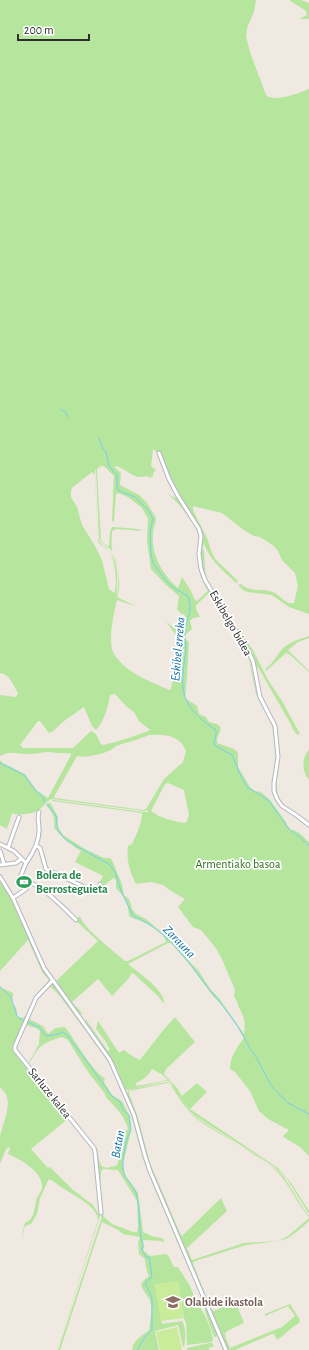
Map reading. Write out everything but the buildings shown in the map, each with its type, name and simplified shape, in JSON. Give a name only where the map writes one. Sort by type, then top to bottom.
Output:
[{"type":"street","name":"Eskibelgo bidea","points":[[159,453],[171,483],[184,507],[199,529],[201,536],[199,554],[201,569],[205,580],[248,651],[252,661],[260,697],[275,726],[278,757],[274,791],[277,799],[282,806],[309,825]]},
{"type":"street","points":[[16,878],[21,875],[26,863],[37,846],[40,829],[38,816],[39,812]]},
{"type":"street","points":[[8,848],[19,817]]},
{"type":"street","points":[[21,859],[16,863],[2,864],[0,844],[14,851],[26,863]]},
{"type":"street","points":[[37,846],[40,848],[46,869],[93,891],[95,891],[100,884]]},
{"type":"street","points":[[21,875],[28,883],[41,888],[76,920]]},
{"type":"street","points":[[0,877],[8,885],[39,959],[102,1048],[117,1074],[134,1115],[150,1171],[226,1350]]},
{"type":"street","points":[[13,898],[26,889],[28,883]]},
{"type":"street","name":"Sarluze kalea","points":[[53,980],[36,998],[15,1046],[15,1050],[94,1148],[96,1152],[101,1213]]},
{"type":"green space","name":"Armentiako basoa","points":[[0,0],[256,0],[254,12],[247,28],[246,37],[266,95],[281,98],[309,89],[309,614],[289,607],[272,595],[248,592],[243,590],[238,585],[241,584],[254,590],[271,591],[286,602],[294,603],[298,586],[295,573],[282,560],[274,546],[260,537],[254,536],[245,531],[222,513],[193,506],[193,510],[216,560],[238,581],[236,583],[218,565],[210,556],[204,544],[202,548],[204,551],[205,570],[208,583],[223,608],[253,650],[268,680],[282,701],[300,734],[298,735],[294,731],[258,667],[254,665],[255,675],[250,654],[215,598],[248,653],[257,693],[274,727],[277,757],[273,785],[276,756],[272,724],[256,694],[248,655],[209,593],[196,605],[196,609],[200,617],[193,618],[190,621],[192,629],[184,636],[184,638],[189,642],[185,698],[197,706],[199,714],[206,717],[209,722],[219,725],[220,730],[217,743],[234,749],[238,753],[238,767],[250,787],[255,791],[261,792],[270,800],[291,830],[299,832],[309,842],[309,1156],[300,1147],[283,1136],[289,1130],[268,1119],[259,1111],[250,1091],[235,1072],[230,1069],[236,1049],[244,1038],[221,1004],[212,995],[191,966],[171,943],[168,943],[128,964],[144,976],[160,992],[163,997],[163,1003],[158,996],[133,973],[112,996],[98,979],[72,1002],[83,1014],[79,1014],[56,981],[98,941],[75,920],[80,916],[82,921],[93,933],[125,961],[128,961],[166,942],[163,935],[156,929],[129,916],[128,906],[123,896],[116,888],[116,880],[113,878],[98,891],[103,883],[100,882],[103,876],[75,862],[81,851],[66,841],[54,828],[53,815],[46,805],[50,802],[58,817],[57,826],[63,835],[85,849],[112,860],[122,884],[124,895],[129,899],[132,909],[136,914],[146,919],[179,947],[186,958],[198,970],[211,990],[219,998],[244,1034],[245,1023],[243,1016],[234,996],[235,990],[221,957],[201,930],[193,927],[178,907],[185,899],[163,885],[151,882],[136,884],[128,861],[128,846],[132,844],[137,833],[142,813],[52,801],[143,812],[148,812],[148,810],[144,811],[52,799],[38,811],[22,814],[12,813],[7,829],[0,825],[0,760],[25,774],[36,790],[48,798],[71,755],[71,753],[46,752],[35,754],[11,753],[0,756],[0,695],[16,697],[18,693],[13,683],[6,675],[0,673]],"holes":[[[153,449],[160,455],[167,473],[181,500],[200,529],[202,539],[200,558],[204,580],[214,596],[203,581],[198,560],[201,578],[208,591],[197,601],[182,577],[178,588],[163,570],[156,556],[153,541],[153,531],[156,518],[147,503],[139,495],[120,485],[121,473],[114,467],[117,466],[135,476],[147,476],[150,478],[156,470],[151,466]],[[101,466],[104,466],[114,476],[112,521],[114,521],[116,494],[118,493],[128,497],[142,508],[148,519],[147,541],[151,569],[179,596],[177,609],[180,613],[185,615],[185,628],[181,630],[177,630],[166,622],[179,641],[182,651],[182,657],[173,679],[171,690],[145,679],[131,671],[124,666],[114,654],[112,649],[111,635],[117,600],[135,606],[117,597],[119,591],[118,570],[118,591],[116,596],[117,579],[116,567],[112,556],[116,579],[114,593],[109,589],[102,560],[82,525],[77,507],[71,497],[72,488],[92,472],[95,475],[98,542],[109,551],[100,543],[98,538],[96,470],[99,537],[101,542],[113,553],[112,531],[116,529],[142,531],[138,529],[112,527],[109,546],[104,544],[101,540],[97,471],[97,469]],[[115,694],[134,712],[139,721],[150,730],[126,739],[102,745],[97,735],[91,731],[73,748],[23,748],[20,745],[38,721],[40,721],[49,733],[84,707],[92,726],[96,730],[103,719],[110,695]],[[149,735],[166,735],[180,742],[186,751],[183,762],[164,779],[146,809],[143,810],[54,797],[77,756],[99,754],[111,750],[116,746]],[[168,783],[184,790],[189,815],[186,823],[177,822],[159,816],[151,811],[165,784]]]},
{"type":"green space","points":[[289,0],[301,0],[309,3],[309,19],[299,19],[307,15],[306,11]]},
{"type":"green space","points":[[167,493],[175,498],[177,496],[200,533],[198,560],[199,541],[195,527],[187,514]]},
{"type":"green space","points":[[309,636],[309,638],[298,642],[288,650],[309,672],[286,653],[266,671],[265,669],[288,644]]},
{"type":"green space","points":[[258,689],[276,727],[280,759],[276,779],[278,798],[282,804],[277,798],[275,781],[279,757],[275,727]]},
{"type":"green space","points":[[309,749],[309,780],[306,776],[303,764]]},
{"type":"green space","points":[[273,785],[275,797],[282,807],[309,826],[283,809],[275,798]]},
{"type":"green space","points":[[284,806],[302,817],[309,824],[300,816]]},
{"type":"green space","points":[[0,878],[14,903],[43,967],[51,979],[50,983],[43,989],[48,984],[49,980],[42,972],[28,940],[0,971]]},
{"type":"green space","points":[[53,983],[109,1062],[59,995],[51,987],[43,992]]},
{"type":"green space","points":[[0,986],[13,993],[12,1004],[15,1006],[17,1017],[23,1018],[27,1014],[39,993],[14,1049],[69,1118],[31,1149],[48,1168],[50,1167],[73,1190],[93,1205],[100,1216],[57,1350],[98,1220],[97,1215],[85,1202],[49,1179],[40,1198],[37,1214],[31,1224],[24,1228],[22,1242],[23,1230],[25,1223],[32,1217],[36,1200],[41,1190],[41,1180],[29,1166],[8,1154],[9,1147],[6,1149],[0,1164],[0,1136],[7,1112],[8,1102],[6,1094],[0,1087]]},
{"type":"green space","points":[[42,993],[34,1005],[29,1019],[43,1026],[48,1034],[55,1028],[65,1027],[93,1068],[105,1079],[104,1082],[112,1095],[122,1101],[130,1117],[131,1131],[123,1164],[125,1175],[138,1193],[143,1232],[154,1237],[163,1238],[164,1243],[161,1241],[144,1240],[143,1250],[150,1256],[168,1255],[174,1267],[178,1267],[190,1286],[195,1298],[199,1299],[201,1297],[143,1159],[131,1114],[110,1063],[131,1109],[144,1160],[205,1304],[201,1309],[210,1328],[213,1340],[212,1342],[187,1345],[186,1323],[178,1281],[155,1285],[162,1324],[182,1321],[185,1333],[184,1346],[183,1347],[178,1325],[155,1331],[159,1350],[132,1350],[132,1347],[136,1341],[149,1330],[151,1316],[151,1304],[141,1284],[149,1276],[145,1259],[139,1254],[138,1242],[140,1237],[123,1234],[102,1222],[60,1350],[58,1350],[101,1220],[102,1214],[96,1152],[17,1052],[16,1047],[18,1041],[18,1049],[28,1064],[39,1044],[40,1031],[36,1028],[25,1025],[35,1000]],"holes":[[[62,1037],[68,1040],[86,1069],[127,1124],[128,1129],[122,1133],[123,1146],[117,1165],[106,1168],[101,1165],[97,1149],[29,1064],[42,1046]],[[103,1169],[118,1170],[137,1201],[137,1232],[133,1232],[112,1224],[104,1217],[100,1183],[101,1172]]]},
{"type":"green space","points":[[175,1017],[195,1042],[166,1069],[164,1074],[182,1096],[197,1083],[207,1092],[190,1109],[278,1168],[291,1183],[309,1211],[309,1214],[287,1179],[276,1168],[194,1115],[169,1081],[127,1090],[125,1089],[114,1063],[85,1021],[87,1019],[108,1051],[110,1050],[106,1042],[96,1029],[98,1021],[119,1053],[124,1050],[140,1060]],"holes":[[[152,1069],[163,1075],[168,1080],[136,1085],[136,1083],[146,1077]]]},
{"type":"green space","points":[[167,1082],[170,1084],[167,1083],[129,1091],[129,1093],[138,1118],[150,1163],[182,1236],[221,1198],[227,1211],[187,1248],[192,1260],[244,1243],[278,1241],[288,1236],[309,1218],[309,1221],[288,1238],[279,1241],[246,1245],[195,1261],[193,1263],[211,1309],[214,1311],[235,1301],[244,1323],[225,1333],[230,1348],[282,1327],[295,1316],[288,1306],[265,1316],[265,1314],[290,1304],[300,1320],[299,1323],[277,1340],[274,1334],[272,1334],[235,1350],[228,1350],[147,1159],[136,1115],[127,1093],[128,1091]]},
{"type":"green space","points":[[170,1084],[194,1116],[238,1144],[213,1129],[193,1116]]},
{"type":"green space","points":[[267,1163],[284,1177],[309,1217],[279,1173]]},
{"type":"green space","points":[[178,1281],[184,1318],[161,1321],[155,1285]]},
{"type":"green space","points":[[205,1307],[224,1350],[217,1336],[214,1337]]},
{"type":"green space","points":[[177,1327],[182,1350],[160,1350],[156,1332]]},
{"type":"green space","points":[[212,1343],[214,1346],[209,1348],[209,1350],[187,1350],[187,1348]]},
{"type":"waterway","points":[[61,409],[68,417]]},
{"type":"waterway","name":"Eskibel erreka","points":[[99,438],[103,449],[106,452],[109,466],[117,475],[117,488],[119,491],[135,497],[149,511],[153,519],[150,531],[153,563],[166,581],[174,588],[188,596],[190,611],[185,634],[186,650],[183,669],[183,685],[184,693],[190,707],[196,714],[216,730],[214,745],[232,755],[247,787],[268,800],[289,829],[309,845]]},
{"type":"waterway","name":"Zarauna","points":[[0,763],[24,775],[37,792],[43,797],[45,802]]},
{"type":"waterway","name":"Zarauna","points":[[47,804],[56,816],[58,830],[65,839],[109,864],[115,872],[121,891],[133,916],[158,931],[169,940],[188,961],[229,1014],[243,1035],[250,1049]]},
{"type":"waterway","name":"Batan","points":[[0,987],[11,997],[17,1016],[24,1021]]},
{"type":"waterway","name":"Batan","points":[[27,1022],[39,1027],[46,1036],[63,1032],[68,1036],[112,1096],[120,1102],[123,1110],[129,1115],[131,1130],[125,1149],[123,1169],[125,1176],[133,1187],[138,1199],[140,1234],[143,1245],[142,1250],[146,1257],[149,1257],[152,1277],[145,1283],[152,1298],[152,1330],[145,1337],[137,1350]]},
{"type":"waterway","name":"Zarauna","points":[[251,1050],[272,1087],[287,1102]]},
{"type":"waterway","name":"Zarauna","points":[[288,1103],[309,1114]]},
{"type":"place","name":"Bolera de Berrosteguieta","points":[[24,882]]},
{"type":"place","name":"Olabide ikastola","points":[[173,1302]]}]
